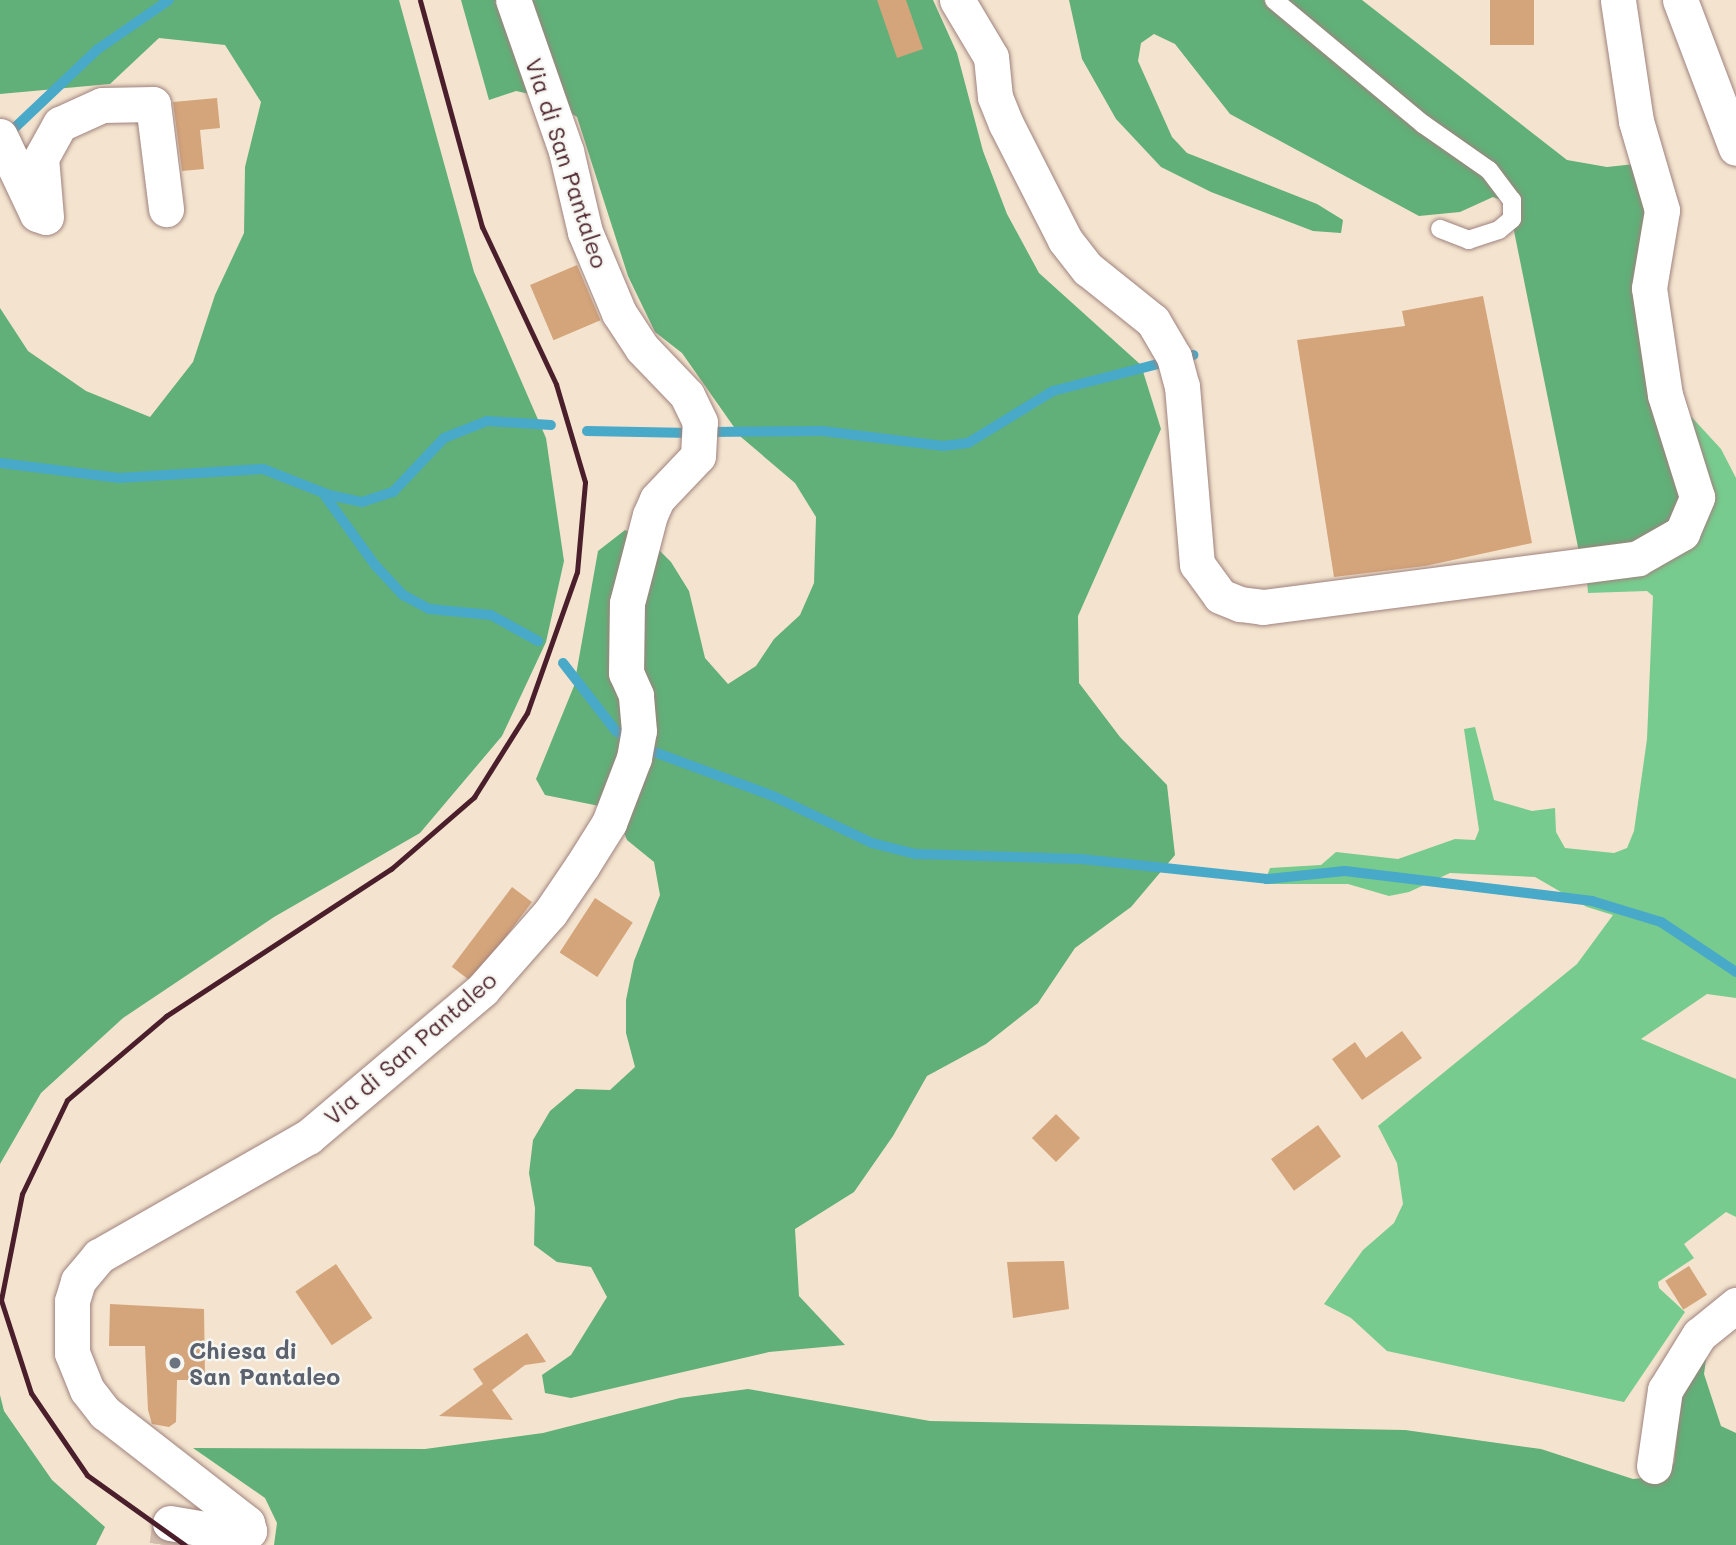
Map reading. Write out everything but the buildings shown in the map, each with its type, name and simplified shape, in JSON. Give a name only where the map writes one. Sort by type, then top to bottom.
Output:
[{"type":"street","name":"Via di San Pantaleo","points":[[170,1523],[240,1535],[249,1531],[247,1523],[154,1455],[86,1390],[72,1353],[72,1301],[78,1281],[99,1256],[308,1137],[482,990],[550,913],[582,866],[608,822],[634,758],[639,731],[636,695],[626,673],[627,603],[650,515],[657,499],[698,456],[700,422],[687,395],[642,348],[619,313],[585,232],[566,151],[513,0]]},
{"type":"street","points":[[957,0],[991,57],[995,97],[1065,240],[1088,268],[1153,321],[1174,357],[1182,386],[1197,564],[1220,596],[1240,604],[1263,607],[1638,558],[1682,533],[1697,497],[1665,395],[1649,288],[1662,210],[1636,121],[1618,0]]},
{"type":"street","points":[[1680,0],[1736,148]]},
{"type":"street","points":[[0,136],[37,214],[46,217],[41,158],[60,124],[102,105],[153,104],[166,209]]},
{"type":"street","points":[[1654,1466],[1665,1390],[1699,1335],[1736,1305]]},
{"type":"lane","points":[[1274,0],[1423,124],[1489,170],[1512,200],[1512,219],[1499,230],[1469,240],[1440,229]]},
{"type":"green space","points":[[0,0],[399,0],[474,272],[546,438],[564,561],[546,642],[502,736],[420,833],[274,917],[123,1018],[41,1093],[0,1164],[0,308],[28,351],[86,391],[150,417],[193,362],[215,295],[244,233],[245,167],[261,102],[225,45],[159,38],[110,84],[0,94]]},
{"type":"green space","points":[[461,0],[933,0],[957,53],[983,151],[1007,214],[1039,273],[1141,365],[1161,429],[1078,616],[1079,683],[1120,737],[1167,785],[1175,855],[1131,907],[1075,948],[1038,1003],[986,1044],[927,1076],[893,1136],[854,1192],[795,1229],[799,1296],[845,1345],[769,1352],[571,1398],[545,1393],[542,1375],[571,1355],[607,1297],[591,1267],[557,1262],[534,1245],[535,1208],[529,1173],[533,1140],[550,1111],[576,1089],[610,1090],[635,1067],[626,1033],[626,1000],[634,961],[660,895],[654,862],[627,840],[614,809],[545,795],[536,779],[574,686],[598,551],[625,530],[651,542],[671,562],[689,591],[705,658],[728,684],[756,666],[774,639],[800,615],[814,583],[816,517],[795,483],[741,437],[682,353],[655,332],[628,276],[577,117],[548,98],[516,91],[489,100]]},
{"type":"green space","points":[[1069,0],[1362,0],[1567,160],[1607,167],[1635,164],[1648,201],[1686,493],[1658,544],[1580,557],[1514,231],[1501,200],[1493,197],[1460,212],[1419,216],[1230,114],[1175,44],[1154,34],[1141,43],[1138,61],[1172,137],[1187,153],[1317,204],[1343,220],[1341,233],[1313,231],[1211,192],[1161,167],[1116,119],[1082,59]]},
{"type":"green space","points":[[1675,399],[1721,449],[1736,478],[1736,998],[1707,994],[1641,1039],[1736,1079],[1736,1217],[1726,1212],[1684,1244],[1694,1258],[1658,1282],[1659,1288],[1685,1312],[1624,1402],[1387,1351],[1351,1318],[1324,1304],[1363,1250],[1394,1223],[1403,1204],[1397,1163],[1378,1126],[1577,964],[1613,915],[1587,907],[1535,877],[1450,873],[1409,892],[1389,896],[1348,884],[1264,884],[1270,868],[1321,865],[1336,852],[1398,859],[1455,839],[1475,840],[1479,830],[1464,729],[1475,727],[1494,800],[1532,811],[1555,808],[1556,832],[1565,848],[1614,853],[1627,848],[1634,831],[1647,739],[1653,596],[1647,591],[1588,593],[1587,581],[1658,568],[1690,544]]},
{"type":"green space","points":[[1708,1344],[1704,1374],[1721,1426],[1736,1433],[1736,1545],[274,1545],[277,1523],[265,1498],[193,1448],[425,1449],[543,1433],[680,1398],[748,1389],[930,1421],[1405,1430],[1541,1449],[1633,1479],[1652,1477],[1674,1463],[1681,1394]]},
{"type":"green space","points":[[0,1395],[4,1411],[52,1480],[105,1527],[96,1545],[0,1545]]},
{"type":"waterway","points":[[6,136],[98,49],[169,0]]},
{"type":"waterway","points":[[707,432],[822,431],[943,446],[968,443],[1053,391],[1193,355]]},
{"type":"waterway","points":[[0,463],[119,478],[263,469],[329,495],[362,502],[393,492],[444,438],[487,421],[551,425]]},
{"type":"waterway","points":[[587,431],[692,433]]},
{"type":"waterway","points":[[323,493],[375,565],[403,595],[429,609],[491,615],[538,641]]},
{"type":"waterway","points":[[563,663],[616,731],[646,749],[773,796],[872,843],[915,854],[1081,859],[1267,879],[1345,871],[1592,901],[1661,922],[1736,972]]},
{"type":"tunnel","points":[[167,1545],[170,1523]]},
{"type":"railway","points":[[185,1545],[87,1475],[31,1393],[1,1300],[22,1194],[67,1100],[166,1016],[391,869],[474,797],[527,713],[577,572],[585,482],[556,384],[482,227],[420,0]]},
{"type":"place","name":"Chiesa di San Pantaleo","points":[[175,1363]]}]
